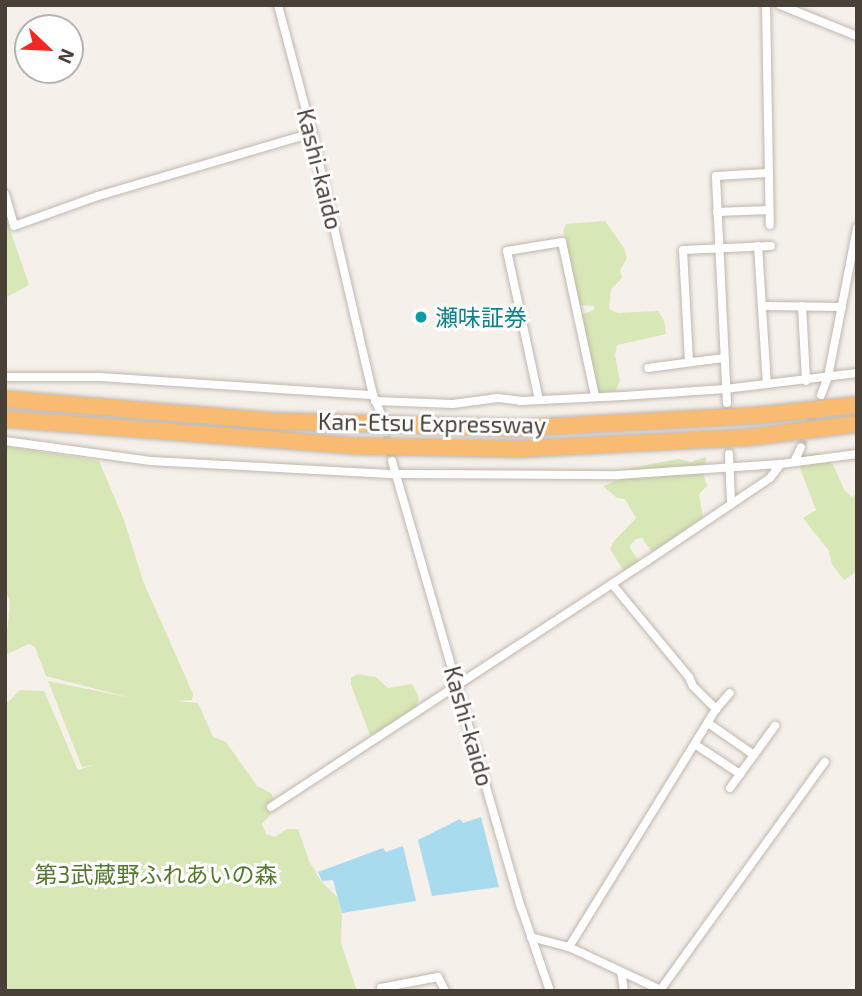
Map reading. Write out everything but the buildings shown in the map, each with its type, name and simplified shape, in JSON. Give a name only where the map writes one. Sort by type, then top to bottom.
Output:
[{"type":"highway","name":"Kan-Etsu Expressway","points":[[5,399],[274,421],[519,428],[751,416],[857,405]]},
{"type":"highway","name":"Kan-Etsu Expressway","points":[[5,419],[354,446],[505,449],[643,445],[752,437],[857,425]]},
{"type":"street","name":"Kashi-kaido","points":[[278,5],[312,133],[374,398],[382,414]]},
{"type":"street","points":[[766,5],[770,225]]},
{"type":"street","points":[[780,5],[857,36]]},
{"type":"street","points":[[5,194],[14,226],[98,196],[312,133]]},
{"type":"street","points":[[727,403],[716,176],[767,173]]},
{"type":"street","points":[[717,212],[769,210]]},
{"type":"street","points":[[821,395],[828,377],[857,228]]},
{"type":"street","points":[[539,400],[507,251],[562,242],[594,396]]},
{"type":"street","points":[[758,246],[766,384]]},
{"type":"street","points":[[689,361],[683,250],[771,246]]},
{"type":"street","points":[[762,306],[842,307]]},
{"type":"street","points":[[802,306],[806,381]]},
{"type":"street","points":[[648,368],[723,358]]},
{"type":"street","points":[[5,377],[100,377],[453,404],[498,398],[539,400],[725,389],[857,373]]},
{"type":"street","points":[[5,441],[151,461],[394,474],[618,475],[781,464],[795,460],[857,454]]},
{"type":"street","points":[[795,460],[801,447]]},
{"type":"street","points":[[729,454],[731,502]]},
{"type":"street","name":"Kashi-kaido","points":[[392,461],[531,937],[550,991]]},
{"type":"street","points":[[271,807],[770,478],[781,464]]},
{"type":"street","points":[[612,584],[690,677],[693,686],[716,709]]},
{"type":"street","points":[[569,947],[716,709],[730,693]]},
{"type":"street","points":[[708,723],[754,755]]},
{"type":"street","points":[[730,788],[775,726]]},
{"type":"street","points":[[696,745],[740,774]]},
{"type":"street","points":[[531,937],[569,947],[662,990],[825,762]]},
{"type":"street","points":[[621,972],[624,991]]},
{"type":"street","points":[[381,988],[438,977],[445,991]]},
{"type":"green space","points":[[5,215],[29,285],[5,298]]},
{"type":"green space","points":[[605,221],[624,248],[627,258],[620,270],[622,278],[611,289],[609,309],[618,313],[658,311],[664,320],[666,334],[617,345],[615,355],[620,381],[615,391],[598,393],[581,315],[594,310],[595,306],[579,305],[563,231],[566,224]]},
{"type":"green space","name":"第3武蔵野ふれあいの森","points":[[5,446],[99,461],[124,520],[143,581],[193,694],[192,700],[175,701],[198,703],[213,737],[226,742],[257,786],[271,793],[278,807],[262,824],[266,834],[275,837],[287,829],[298,829],[309,861],[321,881],[338,898],[342,915],[341,943],[357,991],[5,991],[5,705],[20,690],[44,691],[78,770],[94,765],[82,767],[48,681],[131,698],[46,676],[35,647],[29,644],[5,655],[10,602],[5,588]]},
{"type":"green space","points":[[819,453],[833,465],[845,491],[852,497],[857,493],[857,571],[844,580],[832,564],[829,551],[803,518],[816,510],[800,468],[802,455]]},
{"type":"green space","points":[[706,457],[704,476],[707,486],[699,494],[703,517],[656,551],[652,552],[642,538],[636,539],[630,545],[640,562],[624,571],[610,549],[636,518],[625,499],[617,498],[603,486],[626,477],[631,468],[678,459],[691,462]]},
{"type":"green space","points":[[358,674],[376,677],[388,688],[412,684],[419,697],[416,709],[375,735],[370,735],[351,685],[351,678]]},
{"type":"water","points":[[481,817],[499,887],[432,896],[418,840],[460,819],[463,823]]},
{"type":"water","points":[[403,846],[416,901],[342,913],[333,880],[322,881],[318,872],[383,848],[386,852]]},
{"type":"tunnel","points":[[801,447],[816,408]]},
{"type":"tunnel","points":[[384,424],[392,461]]},
{"type":"place","name":"瀬味証券","points":[[421,317]]}]
